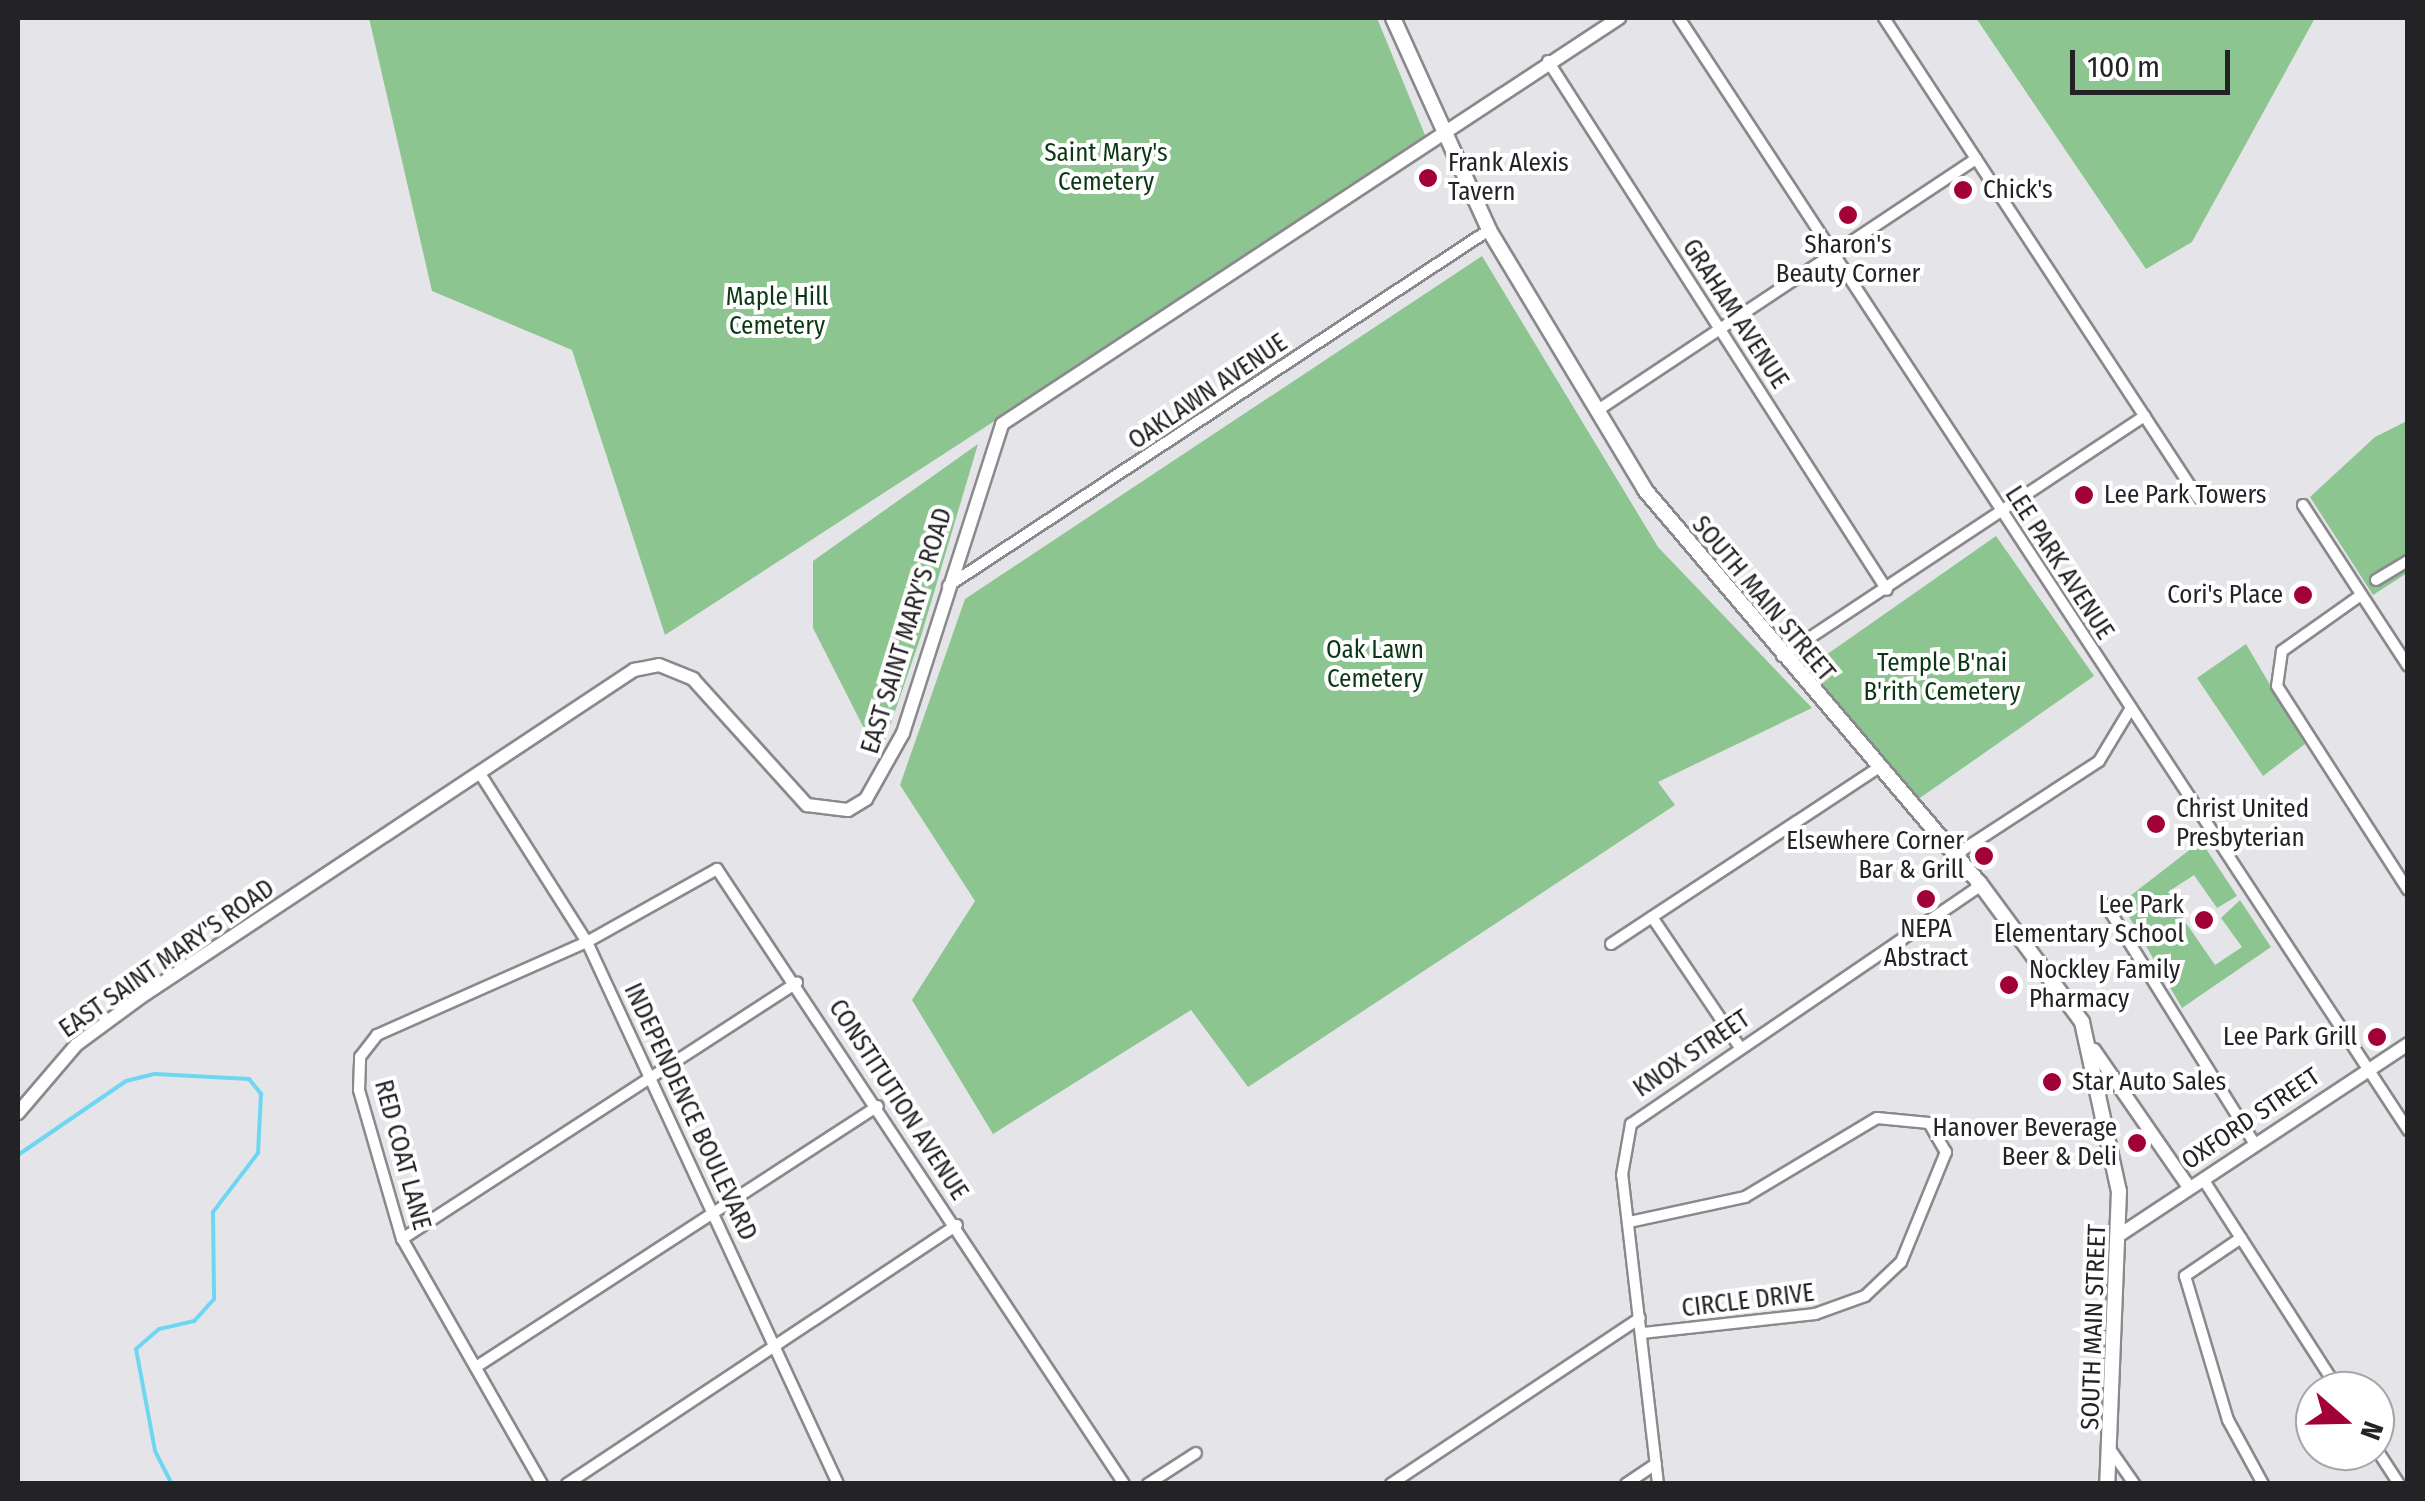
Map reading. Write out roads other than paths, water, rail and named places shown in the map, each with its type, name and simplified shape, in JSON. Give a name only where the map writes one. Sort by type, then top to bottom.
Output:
[{"type":"main road","name":"SOUTH MAIN STREET","points":[[1394,18],[1441,134],[1489,230],[1684,545],[1981,885],[2094,1050],[2121,1234],[2112,1452],[2107,1484]]},
{"type":"street","name":"EAST SAINT MARY'S ROAD","points":[[18,1112],[76,1045],[613,680],[660,665],[706,691],[807,806],[848,810],[884,776],[1002,424],[1619,18]]},
{"type":"street","name":"LEE PARK AVENUE","points":[[1679,18],[2408,1130]]},
{"type":"street","points":[[1884,18],[2198,498]]},
{"type":"street","name":"GRAHAM AVENUE","points":[[1548,62],[1887,590]]},
{"type":"street","points":[[1598,410],[1976,159]]},
{"type":"street","name":"OAKLAWN AVENUE","points":[[948,587],[1489,230]]},
{"type":"street","points":[[1781,656],[1887,590],[2145,416]]},
{"type":"street","points":[[2303,505],[2408,666]]},
{"type":"street","points":[[2376,580],[2408,561]]},
{"type":"street","points":[[2361,595],[2282,652],[2277,686],[2408,890]]},
{"type":"street","points":[[1955,856],[2099,761],[2131,708]]},
{"type":"street","points":[[1611,944],[1878,768]]},
{"type":"street","name":"INDEPENDENCE BOULEVARD","points":[[479,772],[586,942],[652,1073],[835,1482]]},
{"type":"street","name":"CONSTITUTION AVENUE","points":[[586,942],[717,869],[957,1225],[1124,1484]]},
{"type":"street","name":"KNOX STREET","points":[[1658,1484],[1622,1155],[1631,1124],[1739,1046],[1981,885]]},
{"type":"street","points":[[2106,906],[2255,1144]]},
{"type":"street","points":[[1652,917],[1739,1046]]},
{"type":"street","name":"RED COAT LANE","points":[[542,1484],[402,1240],[358,1090],[360,1057],[377,1035],[586,942]]},
{"type":"street","points":[[402,1240],[796,982]]},
{"type":"street","name":"OXFORD STREET","points":[[2121,1234],[2408,1044]]},
{"type":"street","points":[[2094,1050],[2189,1187]]},
{"type":"street","points":[[476,1367],[878,1106]]},
{"type":"street","name":"CIRCLE DRIVE","points":[[1629,1222],[1746,1196],[1877,1118],[1929,1123],[1946,1152],[1901,1262],[1865,1296],[1815,1314],[1642,1334]]},
{"type":"street","points":[[2203,1179],[2326,1371]]},
{"type":"street","points":[[567,1484],[957,1225]]},
{"type":"street","points":[[2241,1238],[2186,1276],[2228,1420],[2263,1484]]},
{"type":"street","points":[[1391,1484],[1640,1318]]},
{"type":"street","points":[[2112,1452],[2134,1484]]},
{"type":"street","points":[[1148,1484],[1196,1453]]},
{"type":"street","points":[[1626,1484],[1656,1464]]},
{"type":"waterway","points":[[18,1155],[126,1081],[155,1074],[249,1079],[261,1094],[258,1153],[213,1212],[214,1299],[194,1321],[159,1329],[136,1349],[155,1451],[172,1484]]},
{"type":"place","name":"Frank Alexis Tavern","points":[[1428,178]]},
{"type":"place","name":"Chick's","points":[[1963,190]]},
{"type":"place","name":"Sharon's Beauty Corner","points":[[1848,215]]},
{"type":"place","name":"Lee Park Towers","points":[[2084,495]]},
{"type":"place","name":"Cori's Place","points":[[2303,595]]},
{"type":"place","name":"Christ United Presbyterian","points":[[2156,824]]},
{"type":"place","name":"Elsewhere Corner Bar & Grill","points":[[1984,856]]},
{"type":"place","name":"NEPA Abstract","points":[[1926,899]]},
{"type":"place","name":"Lee Park Elementary School","points":[[2204,920]]},
{"type":"place","name":"Nockley Family Pharmacy","points":[[2009,985]]},
{"type":"place","name":"Lee Park Grill","points":[[2377,1037]]},
{"type":"place","name":"Star Auto Sales","points":[[2052,1082]]},
{"type":"place","name":"Hanover Beverage Beer & Deli","points":[[2137,1143]]},
{"type":"park label","name":"Saint Mary's Cemetery","points":[[1106,168]]},
{"type":"park label","name":"Maple Hill Cemetery","points":[[777,312]]},
{"type":"park label","name":"Oak Lawn Cemetery","points":[[1375,666]]},
{"type":"park label","name":"Temple B'nai B'rith Cemetery","points":[[1942,678]]}]
